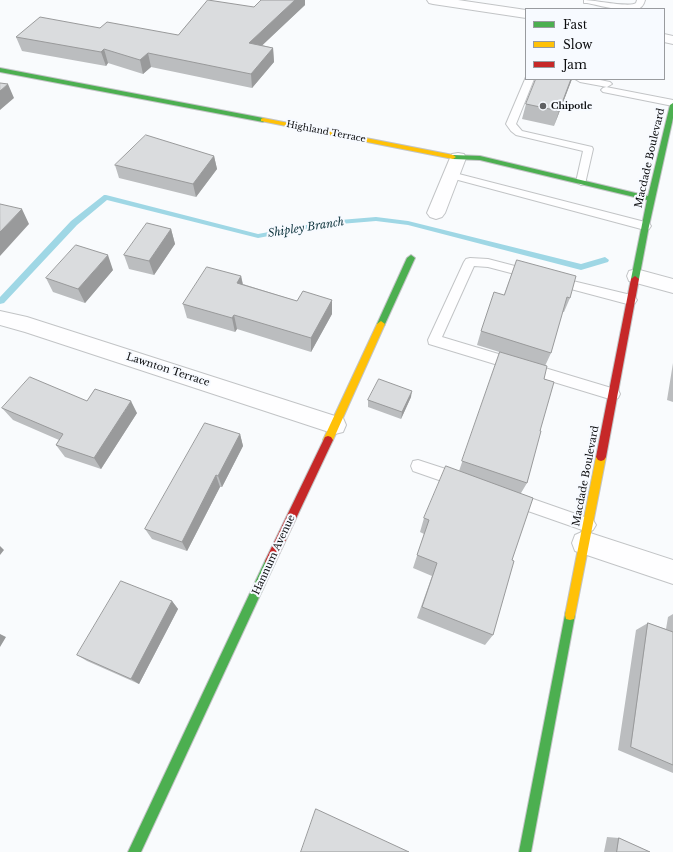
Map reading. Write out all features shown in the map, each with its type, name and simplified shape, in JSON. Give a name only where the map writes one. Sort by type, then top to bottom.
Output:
[{"type":"street","points":[[433,0],[525,14]]},
{"type":"street","name":"Highland Terrace","points":[[0,70],[458,158],[480,158],[651,199]]},
{"type":"street","name":"Macdade Boulevard","points":[[525,852],[645,226],[651,199],[669,144],[673,104]]},
{"type":"street","points":[[436,213],[458,158]]},
{"type":"street","name":"Hannum Avenue","points":[[134,852],[335,425],[411,258]]},
{"type":"street","points":[[636,276],[673,286]]},
{"type":"street","name":"Lawnton Terrace","points":[[0,318],[27,325],[335,425]]},
{"type":"street","points":[[586,534],[673,572]]},
{"type":"lane","points":[[588,3],[629,4],[636,7],[640,4],[641,0]]},
{"type":"lane","points":[[529,80],[511,124],[519,133],[588,149],[581,182]]},
{"type":"lane","points":[[583,80],[673,104]]},
{"type":"lane","points":[[451,175],[645,226]]},
{"type":"lane","points":[[613,394],[434,340],[470,262],[488,264],[631,300]]},
{"type":"lane","points":[[418,466],[470,484]]},
{"type":"lane","points":[[499,494],[586,534]]},
{"type":"building","points":[[208,0],[254,7],[261,0],[295,0],[249,43],[273,48],[251,74],[148,53],[140,60],[104,49],[101,52],[16,37],[40,17],[100,28],[107,22],[178,35]]},
{"type":"building","points":[[536,80],[571,80],[559,111],[526,104]]},
{"type":"building","points":[[0,83],[8,84],[0,91]]},
{"type":"building","points":[[146,135],[214,156],[193,184],[115,165]]},
{"type":"building","points":[[0,204],[22,209],[0,232]]},
{"type":"building","points":[[147,223],[171,229],[149,261],[124,255]]},
{"type":"building","points":[[76,245],[108,255],[78,289],[46,278]]},
{"type":"building","points":[[517,260],[576,276],[570,298],[567,297],[551,353],[481,331],[494,292],[504,295]]},
{"type":"building","points":[[207,267],[241,276],[237,283],[297,301],[303,291],[332,300],[311,338],[234,315],[232,318],[183,304]]},
{"type":"building","points":[[500,352],[547,366],[544,379],[554,382],[527,483],[462,461]]},
{"type":"building","points":[[30,377],[87,401],[95,389],[131,401],[94,458],[56,445],[63,434],[2,408]]},
{"type":"building","points":[[379,379],[412,391],[402,412],[368,400]]},
{"type":"building","points":[[205,423],[240,434],[218,476],[216,475],[182,542],[145,529]]},
{"type":"building","points":[[446,466],[533,498],[512,560],[514,561],[493,635],[422,607],[437,563],[417,555],[429,520],[424,518]]},
{"type":"building","points":[[121,581],[172,601],[131,679],[77,655]]},
{"type":"building","points":[[648,623],[673,632],[673,765],[631,747]]},
{"type":"building","points":[[316,809],[409,852],[301,852]]},
{"type":"building","points":[[619,838],[650,852],[617,852]]},
{"type":"waterway","name":"Shipley Branch","points":[[1,301],[74,223],[106,197],[258,236],[328,223],[376,219],[408,223],[581,267],[605,260]]},
{"type":"traffic: fast","points":[[0,70],[263,120]]},
{"type":"traffic: fast","points":[[635,279],[645,226],[673,105]]},
{"type":"traffic: fast","points":[[453,157],[480,158],[651,199]]},
{"type":"traffic: fast","points":[[381,324],[411,258]]},
{"type":"traffic: fast","points":[[134,852],[270,562]]},
{"type":"traffic: fast","points":[[525,852],[570,615]]},
{"type":"traffic: slow","points":[[263,120],[453,157]]},
{"type":"traffic: slow","points":[[328,440],[381,324]]},
{"type":"traffic: slow","points":[[570,615],[601,457]]},
{"type":"traffic: jam","points":[[601,457],[635,279]]},
{"type":"traffic: jam","points":[[270,562],[328,440]]},
{"type":"place","name":"Chipotle","points":[[543,106]]}]
